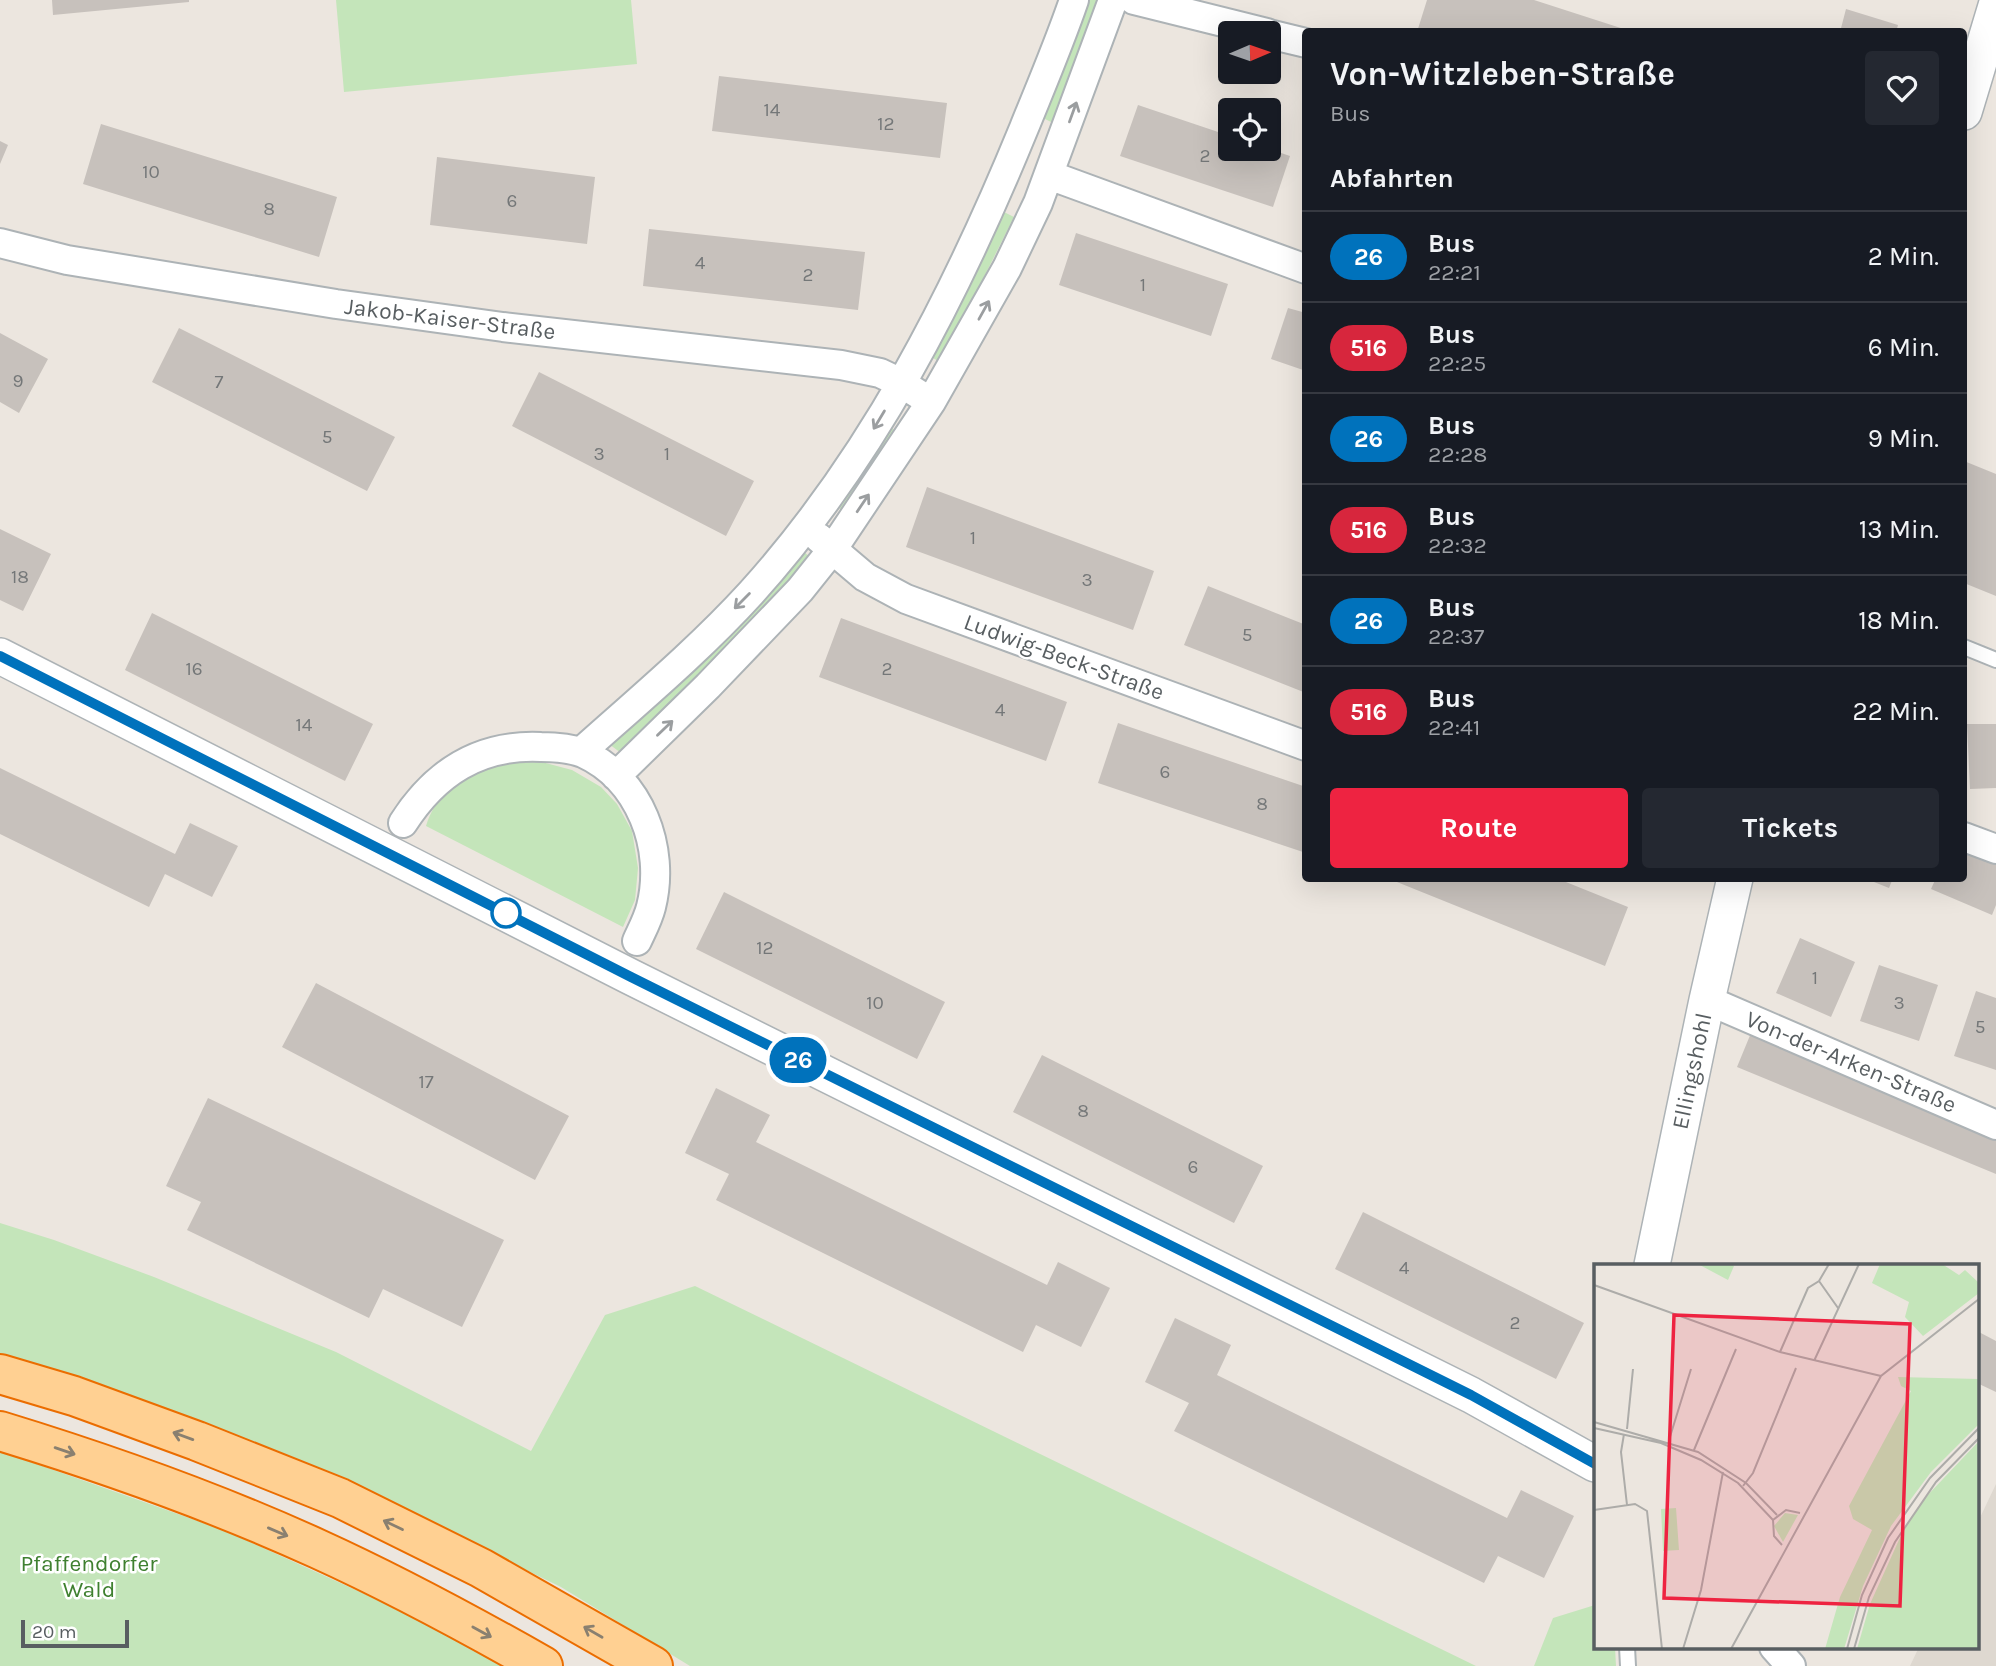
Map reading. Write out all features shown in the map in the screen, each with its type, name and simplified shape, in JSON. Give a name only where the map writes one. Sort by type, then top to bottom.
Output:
[{"type":"highway","points":[[0,1374],[74,1396],[340,1498],[481,1568],[653,1666]]},
{"type":"highway","points":[[0,1431],[180,1491],[317,1549],[453,1615],[543,1666]]},
{"type":"street","points":[[581,752],[750,594],[832,493],[901,383],[953,289],[1001,186],[1074,0]]},
{"type":"street","points":[[616,776],[754,640],[800,590],[832,550],[931,402],[1007,268],[1038,203],[1113,0]]},
{"type":"street","points":[[1134,0],[1218,21]]},
{"type":"street","points":[[1967,102],[1996,6]]},
{"type":"street","points":[[1281,37],[1302,42]]},
{"type":"street","points":[[1023,131],[1061,146]]},
{"type":"street","points":[[1049,175],[1302,269]]},
{"type":"street","points":[[1001,186],[1038,203]]},
{"type":"street","name":"Jakob-Kaiser-Straße","points":[[0,243],[67,260],[335,304],[503,327],[841,365],[880,373],[931,402]]},
{"type":"street","name":"Ludwig-Beck-Straße","points":[[805,527],[865,578],[906,599],[1302,745]]},
{"type":"street","points":[[0,656],[631,977],[1458,1389],[1594,1463]]},
{"type":"street","points":[[403,823],[434,783],[469,760],[491,752],[534,747],[581,752],[600,763],[630,791],[642,812],[650,836],[655,859],[654,884],[651,906],[637,942]]},
{"type":"street","points":[[1967,837],[1996,849]]},
{"type":"street","name":"Ellingshohl","points":[[1652,1264],[1734,882]]},
{"type":"street","name":"Von-der-Arken-Straße","points":[[1707,1000],[1996,1125]]},
{"type":"street","points":[[1775,1648],[1791,1666]]},
{"type":"lane","points":[[1967,648],[1996,660]]},
{"type":"lane","points":[[1628,1648],[1628,1666]]},
{"type":"shaded area","points":[[1996,1484],[1996,1666],[1910,1666],[1919,1648],[1979,1648],[1979,1520]]},
{"type":"green space","points":[[336,0],[631,0],[637,64],[344,92]]},
{"type":"green space","points":[[1086,0],[1100,0],[1053,123],[1041,117]]},
{"type":"green space","points":[[1002,211],[1014,217],[941,363],[927,354]]},
{"type":"green space","points":[[886,423],[895,431],[845,512],[833,504]]},
{"type":"green space","points":[[799,548],[810,557],[767,610],[621,753],[609,744]]},
{"type":"green space","points":[[538,761],[572,770],[601,787],[617,804],[632,831],[638,868],[635,900],[623,927],[426,826],[432,811],[442,798],[469,777],[500,765]]},
{"type":"green space","points":[[0,1223],[154,1277],[336,1352],[531,1451],[605,1315],[695,1286],[1476,1666],[690,1666],[561,1587],[369,1494],[0,1356]]},
{"type":"green space","name":"Pfaffendorfer Wald","points":[[0,1451],[226,1531],[523,1666],[0,1666]]},
{"type":"green space","points":[[1594,1605],[1594,1648],[1615,1648],[1616,1666],[1534,1666],[1553,1618]]},
{"type":"building","points":[[52,0],[189,0],[189,2],[53,15]]},
{"type":"building","points":[[1427,0],[1534,0],[1621,28],[1418,28]]},
{"type":"building","points":[[1846,9],[1898,25],[1897,28],[1841,28]]},
{"type":"building","points":[[719,76],[947,103],[940,158],[712,131]]},
{"type":"building","points":[[1138,105],[1218,132],[1218,161],[1281,161],[1281,153],[1290,156],[1273,207],[1120,156]]},
{"type":"building","points":[[101,124],[337,197],[319,257],[83,184]]},
{"type":"building","points":[[0,141],[8,145],[0,164]]},
{"type":"building","points":[[437,157],[595,177],[587,244],[430,225]]},
{"type":"building","points":[[649,229],[865,252],[858,310],[643,286]]},
{"type":"building","points":[[1076,233],[1228,284],[1211,336],[1059,285]]},
{"type":"building","points":[[1288,308],[1302,312],[1302,370],[1271,359]]},
{"type":"building","points":[[179,328],[395,437],[367,491],[152,382]]},
{"type":"building","points":[[0,333],[48,359],[19,413],[0,402]]},
{"type":"building","points":[[539,372],[754,481],[726,536],[512,426]]},
{"type":"building","points":[[1967,462],[1996,474],[1996,596],[1967,584]]},
{"type":"building","points":[[927,487],[1154,571],[1133,630],[906,547]]},
{"type":"building","points":[[0,529],[51,554],[23,611],[0,600]]},
{"type":"building","points":[[1208,586],[1302,623],[1302,691],[1184,645]]},
{"type":"building","points":[[152,613],[373,724],[345,781],[125,670]]},
{"type":"building","points":[[841,618],[1067,702],[1046,761],[819,677]]},
{"type":"building","points":[[1118,723],[1302,786],[1302,852],[1098,783]]},
{"type":"building","points":[[1967,724],[1996,724],[1996,788],[1970,789]]},
{"type":"building","points":[[0,768],[175,854],[190,823],[238,846],[212,897],[165,874],[149,907],[0,834]]},
{"type":"building","points":[[1967,851],[1996,864],[1996,905],[1992,915],[1931,889],[1934,882],[1967,882]]},
{"type":"building","points":[[1397,882],[1566,882],[1628,907],[1605,966]]},
{"type":"building","points":[[1874,882],[1891,882],[1889,888]]},
{"type":"building","points":[[724,892],[945,1002],[917,1059],[696,949]]},
{"type":"building","points":[[1800,938],[1855,962],[1831,1017],[1776,993]]},
{"type":"building","points":[[1879,965],[1938,985],[1919,1041],[1860,1021]]},
{"type":"building","points":[[316,983],[569,1116],[535,1180],[282,1047]]},
{"type":"building","points":[[1976,991],[1996,998],[1996,1070],[1954,1056]]},
{"type":"building","points":[[1751,1033],[1996,1135],[1996,1174],[1737,1067]]},
{"type":"building","points":[[1042,1055],[1263,1166],[1234,1223],[1013,1112]]},
{"type":"building","points":[[716,1088],[770,1115],[756,1142],[1047,1285],[1058,1262],[1110,1288],[1081,1347],[1036,1325],[1023,1352],[716,1200],[729,1174],[685,1153]]},
{"type":"building","points":[[208,1098],[504,1240],[462,1327],[383,1289],[369,1318],[187,1230],[201,1202],[166,1186]]},
{"type":"building","points":[[1363,1212],[1584,1323],[1556,1379],[1335,1269]]},
{"type":"building","points":[[1175,1318],[1231,1345],[1217,1375],[1507,1518],[1521,1490],[1574,1516],[1544,1578],[1498,1556],[1484,1583],[1174,1431],[1189,1403],[1145,1382]]},
{"type":"building","points":[[1979,1332],[1996,1341],[1996,1392],[1979,1384]]},
{"type":"bus line","name":"26","points":[[0,656],[631,977],[1471,1395],[1594,1463]]}]
